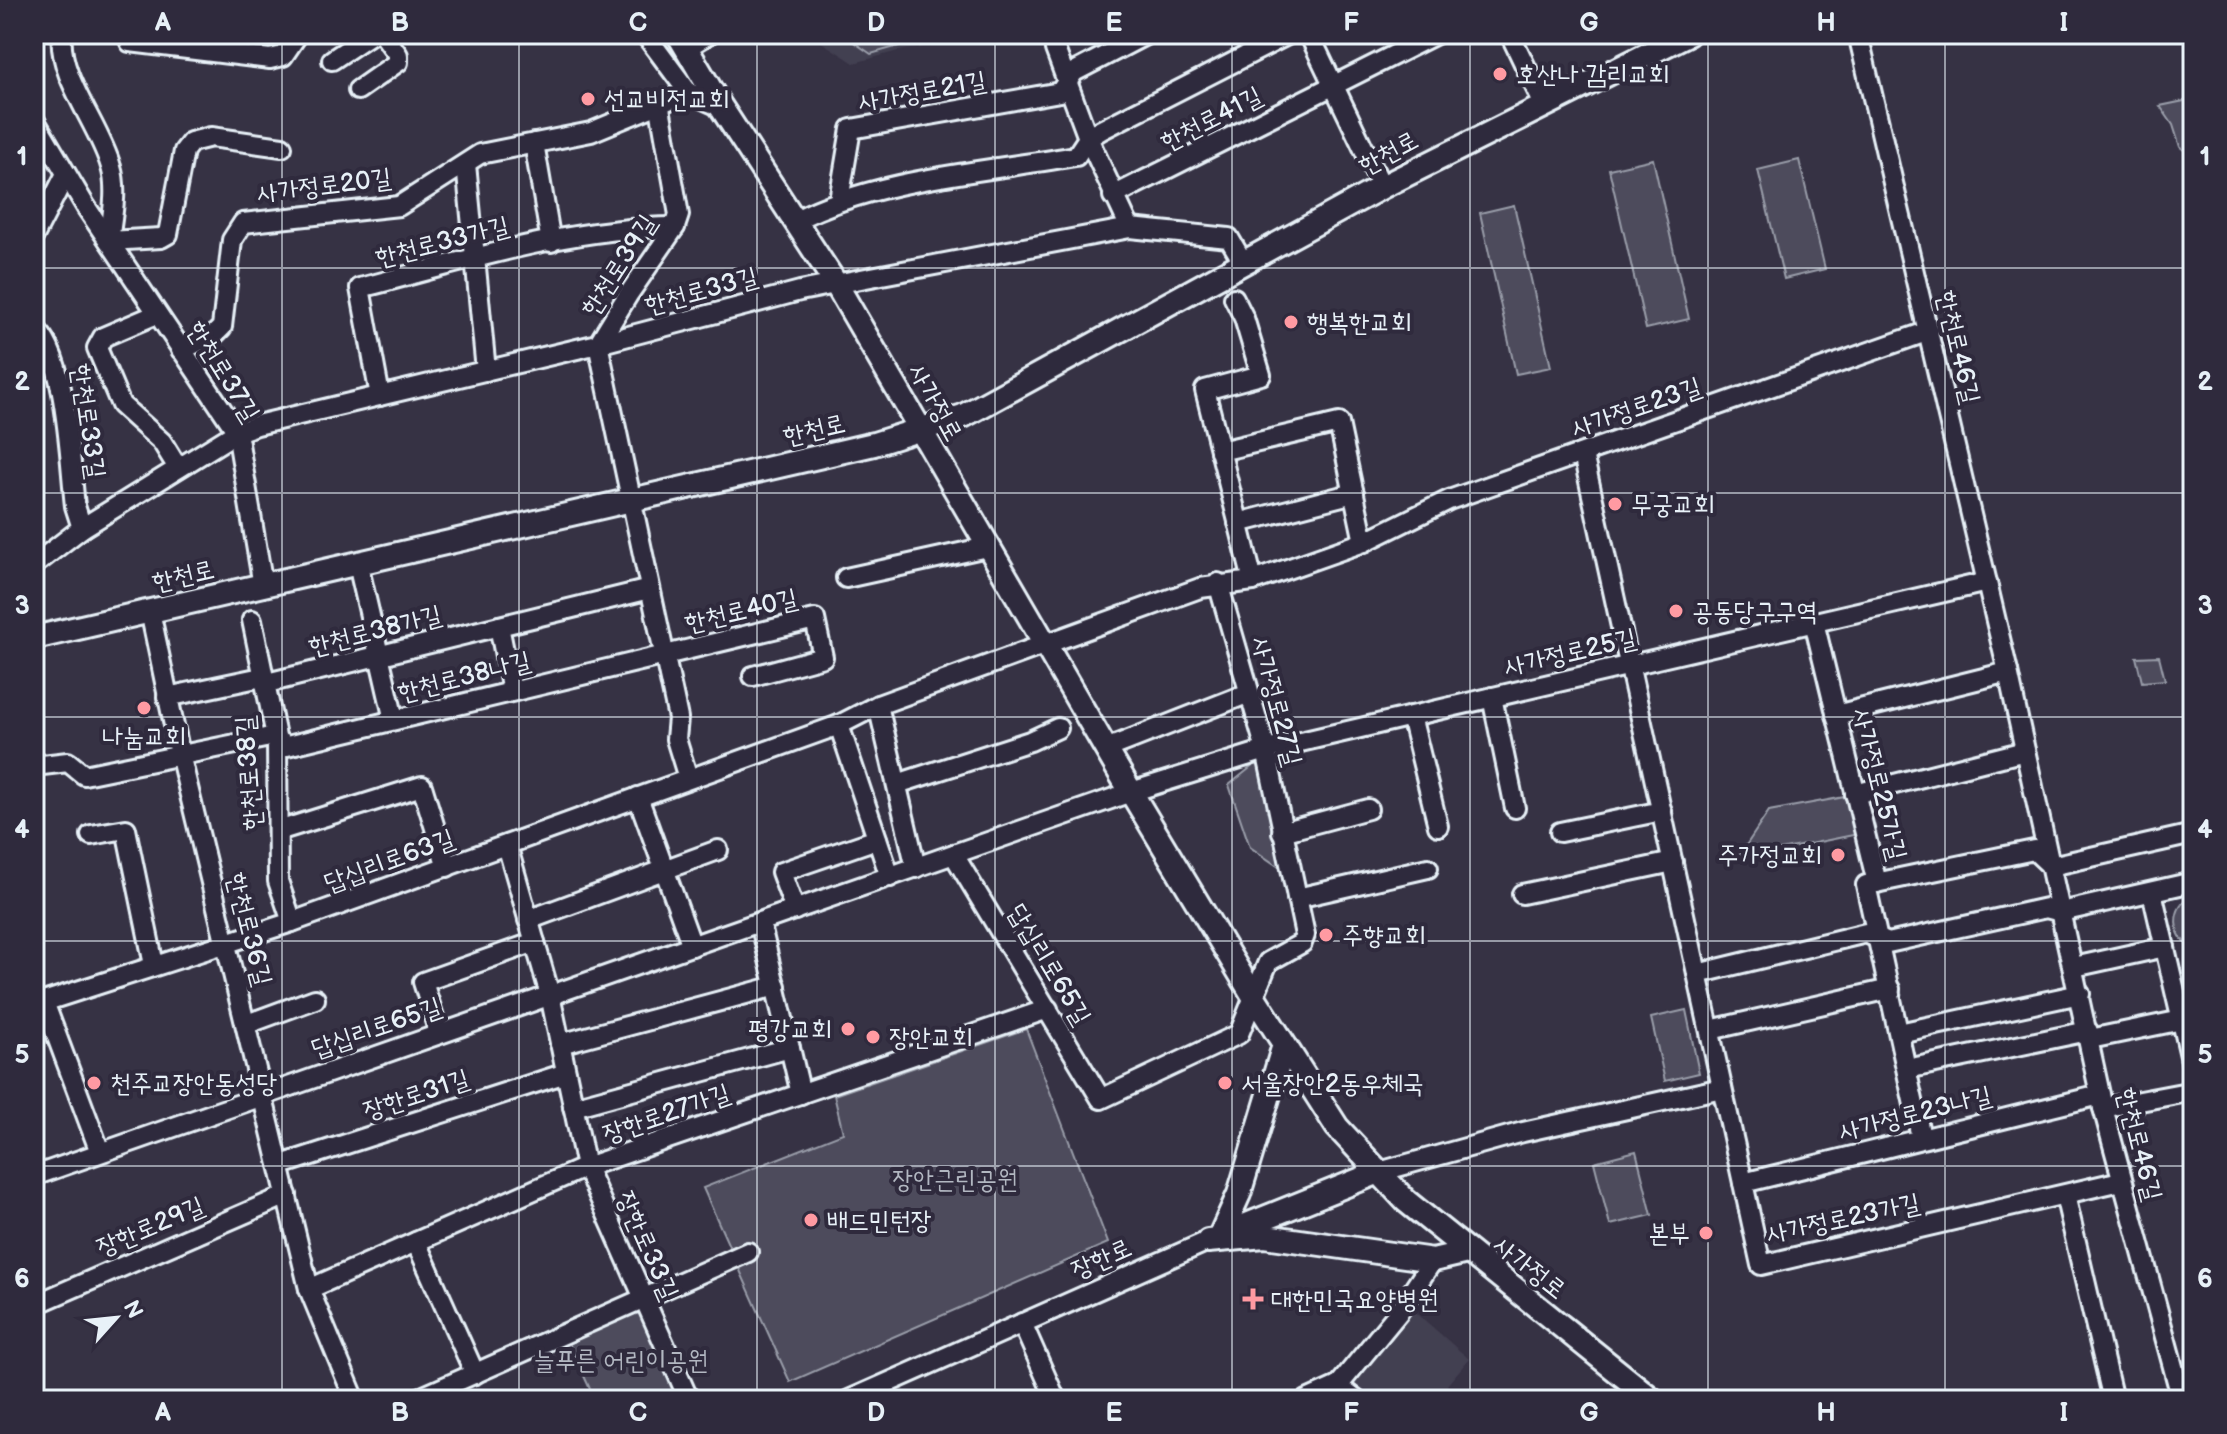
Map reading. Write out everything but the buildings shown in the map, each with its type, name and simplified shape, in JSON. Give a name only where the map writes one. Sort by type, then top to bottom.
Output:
[{"type":"main road","name":"한천로","points":[[34,638],[632,501],[920,430],[963,416],[1382,187],[1688,34]]},
{"type":"main road","name":"사가정로","points":[[682,38],[721,107],[836,284],[1131,792],[1256,1000],[1337,1127],[1406,1201],[1650,1399]]},
{"type":"main road","points":[[1214,1239],[1239,1194],[1284,1045]]},
{"type":"main road","name":"장한로","points":[[1214,1239],[1379,1172]]},
{"type":"main road","points":[[1214,1239],[1265,1236],[1433,1260],[1467,1252]]},
{"type":"street","points":[[127,34],[130,42],[270,59],[283,56],[298,34]]},
{"type":"street","points":[[332,60],[371,34]]},
{"type":"street","points":[[645,34],[688,92],[721,107]]},
{"type":"street","name":"사가정로","points":[[682,38],[709,34]]},
{"type":"street","points":[[1068,83],[1074,72],[1147,34]]},
{"type":"street","name":"한천로41길","points":[[1088,138],[1289,34]]},
{"type":"street","points":[[1309,34],[1382,187]]},
{"type":"street","name":"한천로41길","points":[[1113,196],[1436,34]]},
{"type":"street","points":[[1510,34],[1544,105]]},
{"type":"street","name":"한천로46길","points":[[1858,34],[2008,672],[2102,1102],[2182,1400]]},
{"type":"street","points":[[358,90],[398,62],[393,37]]},
{"type":"street","points":[[59,39],[111,167],[114,186],[109,241],[161,238],[168,234],[184,151],[191,142],[211,137],[282,147]]},
{"type":"street","points":[[1055,49],[1088,138],[1130,228]]},
{"type":"street","name":"사가정로21길","points":[[839,200],[851,129],[1060,92],[1068,83]]},
{"type":"street","name":"사가정로20길","points":[[181,350],[215,334],[222,327],[232,240],[243,223],[399,206],[488,152],[591,132],[688,92]]},
{"type":"street","name":"한천로39길","points":[[632,501],[598,344],[675,227],[679,215],[659,102]]},
{"type":"street","name":"한천로37길","points":[[34,119],[86,207],[237,432],[263,586]]},
{"type":"street","points":[[796,220],[839,200],[1076,156],[1088,138]]},
{"type":"street","name":"한천로33가길","points":[[534,143],[551,242]]},
{"type":"street","points":[[466,164],[486,371]]},
{"type":"street","points":[[34,236],[66,174]]},
{"type":"street","name":"한천로33가길","points":[[380,396],[360,288],[475,258],[623,227],[675,227]]},
{"type":"street","points":[[836,284],[1130,228],[1229,238],[1243,262]]},
{"type":"street","name":"한천로33길","points":[[34,565],[82,528],[237,432],[836,284]]},
{"type":"street","points":[[1234,298],[1244,318],[1261,375],[1205,390],[1253,581]]},
{"type":"street","name":"한천로33길","points":[[157,314],[98,342],[121,405],[162,442],[178,468]]},
{"type":"street","name":"한천로33길","points":[[34,328],[46,340],[56,364],[75,506],[82,528]]},
{"type":"street","name":"사가정로23길","points":[[1046,645],[1218,583],[1253,581],[1364,542],[1449,500],[1929,331]]},
{"type":"street","points":[[1220,451],[1339,423],[1364,542]]},
{"type":"street","name":"사가정로23가길","points":[[1583,454],[1761,1265],[2121,1181]]},
{"type":"street","points":[[1238,523],[1354,493]]},
{"type":"street","name":"한천로40길","points":[[632,501],[678,718],[676,739],[688,778]]},
{"type":"street","points":[[846,578],[987,547]]},
{"type":"street","points":[[358,564],[394,720]]},
{"type":"street","name":"사가정로25길","points":[[1131,792],[1266,750],[1987,582]]},
{"type":"street","name":"사가정로27길","points":[[1218,583],[1266,750],[1305,935],[1302,943],[1268,962],[1256,1000]]},
{"type":"street","name":"한천로38가길","points":[[265,680],[271,682],[380,657],[650,589]]},
{"type":"street","name":"한천로36길","points":[[150,611],[180,754],[264,1093]]},
{"type":"street","name":"한천로40길","points":[[664,654],[815,619],[823,657],[753,676]]},
{"type":"street","name":"한천로38길","points":[[252,620],[277,741],[278,881],[292,922]]},
{"type":"street","name":"사가정로25가길","points":[[1814,622],[1877,883],[1866,885],[1921,1137]]},
{"type":"street","points":[[499,626],[512,691]]},
{"type":"street","name":"답십리로63길","points":[[100,1152],[39,1003],[292,922],[447,867],[839,725],[878,705],[1046,645]]},
{"type":"street","name":"한천로38나길","points":[[277,741],[287,746],[664,654]]},
{"type":"street","points":[[1836,715],[2008,672]]},
{"type":"street","points":[[167,697],[257,678],[265,680]]},
{"type":"street","points":[[1106,749],[1249,693]]},
{"type":"street","name":"사가정로25길","points":[[1492,697],[1515,808]]},
{"type":"street","points":[[878,705],[916,868]]},
{"type":"street","points":[[1411,716],[1438,826]]},
{"type":"street","points":[[839,725],[890,877]]},
{"type":"street","points":[[897,784],[1030,741],[1058,728]]},
{"type":"street","points":[[34,766],[68,762],[84,775],[270,737],[277,741]]},
{"type":"street","points":[[1855,794],[2025,751]]},
{"type":"street","points":[[278,831],[422,786],[447,867]]},
{"type":"street","name":"답십리로65길","points":[[34,1176],[1131,792]]},
{"type":"street","points":[[638,797],[692,946]]},
{"type":"street","points":[[1282,832],[1368,809]]},
{"type":"street","points":[[1560,832],[1662,811]]},
{"type":"street","points":[[91,835],[126,829],[154,965]]},
{"type":"street","points":[[1877,883],[2034,850],[2051,866],[2193,834]]},
{"type":"street","points":[[795,910],[781,872],[877,839]]},
{"type":"street","name":"장한로33길","points":[[507,845],[550,995],[586,1167],[689,1400]]},
{"type":"street","points":[[528,920],[718,850]]},
{"type":"street","name":"답십리로65길","points":[[954,855],[1101,1099],[1239,1034],[1256,1000]]},
{"type":"street","points":[[1522,894],[1673,862]]},
{"type":"street","points":[[1297,898],[1428,868]]},
{"type":"street","points":[[1697,974],[1866,933],[1888,943],[2046,908],[2061,912],[2193,882]]},
{"type":"street","points":[[2152,892],[2193,1069]]},
{"type":"street","points":[[760,922],[801,1094]]},
{"type":"street","points":[[439,1033],[423,982],[535,942]]},
{"type":"street","points":[[2074,967],[2165,947]]},
{"type":"street","points":[[560,1044],[776,986]]},
{"type":"street","points":[[1710,1030],[1890,989]]},
{"type":"street","points":[[1899,1033],[2080,994]]},
{"type":"street","name":"한천로36길","points":[[247,1024],[315,999]]},
{"type":"street","name":"장한로27가길","points":[[309,1289],[586,1167],[1048,1009]]},
{"type":"street","points":[[1907,1069],[2182,1020]]},
{"type":"street","points":[[573,1107],[790,1048]]},
{"type":"street","name":"장한로31길","points":[[281,1165],[566,1073]]},
{"type":"street","points":[[1379,1172],[1523,1132],[1722,1088]]},
{"type":"street","name":"사가정로23나길","points":[[1743,1183],[1921,1137],[2102,1102],[2193,1091]]},
{"type":"street","points":[[264,1093],[309,1289],[355,1400]]},
{"type":"street","name":"장한로29길","points":[[34,1305],[287,1195]]},
{"type":"street","points":[[2065,1195],[2113,1400]]},
{"type":"street","name":"장한로","points":[[849,1400],[1214,1239]]},
{"type":"street","points":[[416,1242],[475,1374]]},
{"type":"street","points":[[415,1400],[748,1252]]},
{"type":"street","points":[[1307,1400],[1338,1386],[1398,1313],[1433,1260]]},
{"type":"street","points":[[1022,1323],[1056,1400]]},
{"type":"street","points":[[1338,1386],[1356,1400]]},
{"type":"shaded area","points":[[809,34],[1007,34],[898,51],[854,63]]},
{"type":"shaded area","points":[[1413,1310],[1469,1359],[1447,1385],[1464,1400],[1321,1400],[1348,1388]]},
{"type":"green space","points":[[842,34],[904,34],[899,46],[871,54]]},
{"type":"green space","points":[[2189,100],[2193,118],[2193,157],[2180,147],[2173,125],[2160,106]]},
{"type":"green space","points":[[1653,159],[1689,319],[1646,329],[1609,169]]},
{"type":"green space","points":[[1799,160],[1825,269],[1784,279],[1758,170]]},
{"type":"green space","points":[[1514,205],[1551,367],[1516,374],[1480,213]]},
{"type":"green space","points":[[2159,656],[2165,680],[2142,682],[2136,657]]},
{"type":"green space","points":[[1260,760],[1286,872],[1250,847],[1229,785]]},
{"type":"green space","points":[[1850,796],[1858,834],[1737,859],[1769,811]]},
{"type":"green space","points":[[2193,895],[2193,949],[2180,936],[2176,922],[2180,907]]},
{"type":"green space","points":[[1686,1010],[1699,1073],[1665,1081],[1651,1018]]},
{"type":"green space","name":"장안근린공원","points":[[1026,1029],[1108,1243],[790,1382],[703,1188],[843,1133],[834,1095]]},
{"type":"green space","points":[[1636,1151],[1652,1215],[1610,1225],[1594,1162]]},
{"type":"green space","name":"늘푸른 어린이공원","points":[[632,1312],[644,1315],[682,1400],[595,1400],[568,1341]]},
{"type":"place","name":"호산나 감리교회","points":[[1500,74]]},
{"type":"place","name":"선교비전교회","points":[[588,99]]},
{"type":"place","name":"행복한교회","points":[[1291,322]]},
{"type":"place","name":"무궁교회","points":[[1615,504]]},
{"type":"place","name":"공동당구구역","points":[[1676,611]]},
{"type":"place","name":"나눔교회","points":[[144,708]]},
{"type":"place","name":"주가정교회","points":[[1838,855]]},
{"type":"place","name":"주향교회","points":[[1326,935]]},
{"type":"place","name":"평강교회","points":[[848,1029]]},
{"type":"place","name":"장안교회","points":[[873,1037]]},
{"type":"place","name":"천주교장안동성당","points":[[94,1083]]},
{"type":"place","name":"서울장안2동우체국","points":[[1225,1083]]},
{"type":"place","name":"배드민턴장","points":[[811,1220]]},
{"type":"place","name":"본부","points":[[1706,1233]]},
{"type":"place","name":"대한민국요양병원","points":[[1253,1299]]}]
